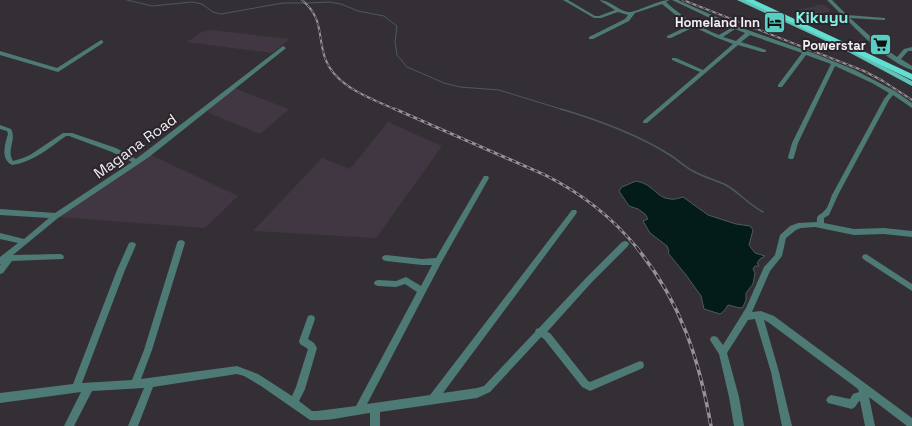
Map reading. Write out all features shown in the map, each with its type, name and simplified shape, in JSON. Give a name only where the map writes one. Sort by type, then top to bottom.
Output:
[{"type":"highway","points":[[748,0],[912,77]]},
{"type":"highway","points":[[755,0],[912,73]]},
{"type":"highway","points":[[765,0],[770,5],[808,22],[812,26]]},
{"type":"main road","points":[[740,0],[843,47],[912,84]]},
{"type":"street","points":[[565,0],[594,17],[599,17],[619,10]]},
{"type":"street","points":[[601,0],[626,14],[633,14],[665,1],[676,14],[693,26],[719,37],[764,51]]},
{"type":"street","points":[[674,0],[734,28],[855,72],[893,92],[912,106]]},
{"type":"street","points":[[829,0],[868,38],[897,60],[912,68]]},
{"type":"street","points":[[676,14],[689,7]]},
{"type":"street","points":[[591,38],[627,20],[633,14]]},
{"type":"street","points":[[844,16],[883,19]]},
{"type":"street","points":[[669,37],[693,26]]},
{"type":"street","points":[[719,37],[734,28]]},
{"type":"street","points":[[645,122],[750,33]]},
{"type":"street","points":[[0,53],[58,70],[101,42]]},
{"type":"street","name":"Magana Road","points":[[0,271],[5,259],[56,216],[137,162],[283,48]]},
{"type":"street","points":[[897,60],[906,50],[912,49]]},
{"type":"street","points":[[780,86],[805,53]]},
{"type":"street","points":[[674,59],[704,72]]},
{"type":"street","points":[[791,157],[795,143],[833,64]]},
{"type":"street","points":[[821,225],[820,217],[827,213],[835,195],[887,99],[893,92]]},
{"type":"street","points":[[0,127],[9,130],[11,134],[8,146],[9,160],[12,163],[28,158],[65,134],[70,134],[114,150],[137,162]]},
{"type":"street","points":[[358,411],[438,261],[486,178]]},
{"type":"street","points":[[0,212],[56,216]]},
{"type":"street","points":[[432,400],[574,212]]},
{"type":"street","points":[[723,352],[746,316],[767,269],[778,256],[783,237],[793,228],[802,225],[821,225],[854,232],[884,231],[912,234]]},
{"type":"street","points":[[0,236],[26,242]]},
{"type":"street","points":[[135,384],[148,350],[181,243]]},
{"type":"street","points":[[76,388],[132,244]]},
{"type":"street","points":[[0,398],[76,388],[150,383],[237,370],[244,372],[274,389],[310,415],[317,416],[477,393],[487,389],[500,377],[540,332],[625,244]]},
{"type":"street","points":[[5,259],[60,256]]},
{"type":"street","points":[[866,257],[912,288]]},
{"type":"street","points":[[386,258],[422,262],[438,261]]},
{"type":"street","points":[[378,283],[396,284],[406,280],[422,291]]},
{"type":"street","points":[[746,316],[758,315],[771,319],[912,424]]},
{"type":"street","points":[[758,315],[775,372],[787,426]]},
{"type":"street","points":[[293,403],[300,389],[313,348],[303,341],[311,318]]},
{"type":"street","points":[[540,332],[547,336],[585,384],[590,387],[640,365]]},
{"type":"street","points":[[714,340],[723,352],[739,426]]},
{"type":"street","points":[[133,426],[150,383]]},
{"type":"street","points":[[862,386],[870,426]]},
{"type":"street","points":[[69,426],[89,387]]},
{"type":"street","points":[[831,400],[852,404],[856,397],[864,396]]},
{"type":"street","points":[[375,408],[375,426]]},
{"type":"shaded area","points":[[815,4],[824,5],[830,9],[829,12],[809,15],[796,10],[817,6]]},
{"type":"shaded area","points":[[211,30],[290,39],[272,53],[187,42],[202,32]]},
{"type":"shaded area","points":[[234,88],[289,109],[260,134],[209,113],[208,108]]},
{"type":"shaded area","points":[[388,122],[442,146],[376,238],[253,231],[322,158],[350,169]]},
{"type":"shaded area","points":[[151,155],[238,196],[205,228],[57,217]]},
{"type":"shaded area","points":[[636,181],[647,185],[665,198],[673,199],[683,197],[708,215],[736,224],[750,226],[753,230],[749,245],[755,253],[765,256],[757,263],[759,266],[755,266],[753,269],[755,273],[753,284],[746,293],[746,300],[743,307],[740,308],[728,305],[720,314],[704,309],[701,296],[668,253],[669,251],[667,246],[650,233],[643,221],[648,219],[645,214],[638,209],[629,206],[619,191],[622,187]]},
{"type":"waterway","points":[[127,0],[152,6],[192,2],[202,4],[213,12],[221,14],[283,3],[304,3]]},
{"type":"waterway","points":[[307,3],[329,2],[341,4],[358,11],[384,16],[397,26],[395,42],[397,55],[407,67],[444,83],[460,87],[499,90],[564,110]]},
{"type":"waterway","points":[[561,109],[603,123],[644,140],[670,155],[687,168],[726,185],[763,212]]},
{"type":"railway","points":[[302,0],[309,7],[317,20],[325,58],[337,77],[355,91],[397,110]]},
{"type":"railway","points":[[683,0],[864,71],[883,81],[912,100]]},
{"type":"railway","points":[[395,109],[558,182],[596,207],[618,227],[638,249]]},
{"type":"railway","points":[[637,248],[652,268],[677,310],[694,354],[701,378],[711,426]]},
{"type":"place","name":"Homeland Inn","points":[[775,22]]},
{"type":"place","name":"Powerstar","points":[[881,45]]},
{"type":"district","name":"Kikuyu","points":[[822,17]]}]
